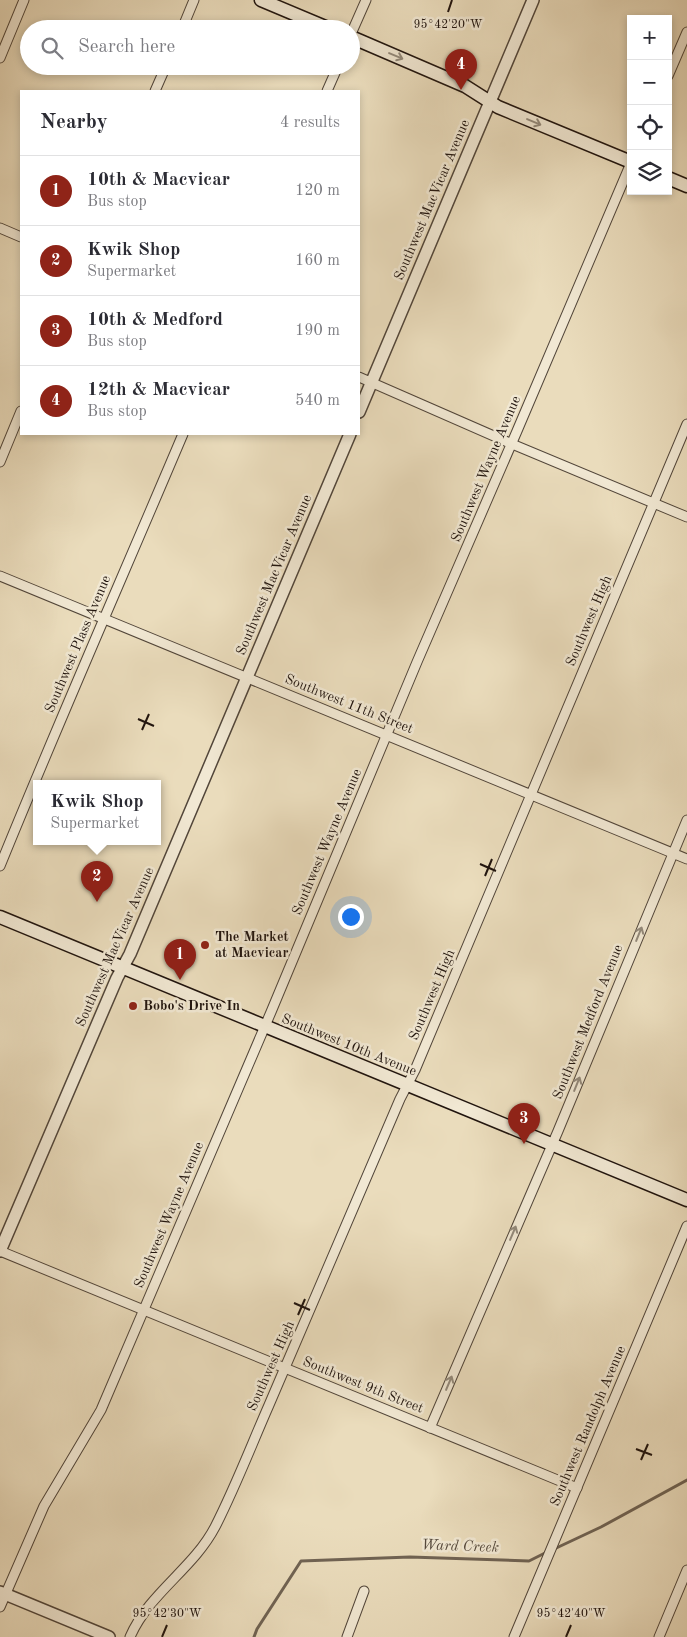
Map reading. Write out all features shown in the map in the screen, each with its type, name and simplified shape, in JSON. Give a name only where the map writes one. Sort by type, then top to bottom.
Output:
[{"type":"main road","points":[[261,0],[309,20]]},
{"type":"main road","points":[[360,40],[465,86],[498,106],[627,160]]},
{"type":"main road","points":[[672,180],[687,186]]},
{"type":"main road","name":"Southwest 10th Avenue","points":[[0,917],[687,1200]]},
{"type":"street","points":[[0,58],[24,0]]},
{"type":"street","points":[[186,20],[194,0]]},
{"type":"street","points":[[358,20],[366,0]]},
{"type":"street","name":"Southwest MacVicar Avenue","points":[[360,410],[532,0]]},
{"type":"street","points":[[672,67],[687,32]]},
{"type":"street","points":[[155,90],[162,75]]},
{"type":"street","points":[[327,90],[334,75]]},
{"type":"street","name":"Southwest Wayne Avenue","points":[[0,1607],[3,1593],[44,1506],[102,1410],[386,734],[512,444],[627,171]]},
{"type":"street","points":[[0,228],[20,237]]},
{"type":"street","points":[[360,377],[512,444],[687,517]]},
{"type":"street","points":[[0,462],[20,413]]},
{"type":"street","name":"Southwest High","points":[[130,1637],[144,1612],[196,1556],[215,1527],[415,1070],[687,424]]},
{"type":"street","name":"Southwest Plass Avenue","points":[[35,780],[182,435]]},
{"type":"street","name":"Southwest MacVicar Avenue","points":[[0,1251],[113,987],[130,954],[350,435]]},
{"type":"street","name":"Southwest 11th Street","points":[[0,576],[687,859]]},
{"type":"street","name":"Southwest Plass Avenue","points":[[0,866],[33,784]]},
{"type":"street","name":"Southwest Medford Avenue","points":[[430,1428],[558,1132],[687,820]]},
{"type":"street","name":"Southwest Randolph Avenue","points":[[514,1637],[687,1226]]},
{"type":"street","name":"Southwest 9th Street","points":[[0,1251],[577,1488]]},
{"type":"street","points":[[659,1637],[687,1570]]},
{"type":"street","points":[[347,1637],[364,1591]]},
{"type":"street","points":[[3,1593],[109,1637]]},
{"type":"waterway","name":"Ward Creek","points":[[552,1550],[601,1527],[687,1480]]},
{"type":"waterway","name":"Ward Creek","points":[[254,1637],[257,1629],[301,1561],[410,1557],[529,1561],[547,1552]]},
{"type":"place","name":"12th & Macvicar","points":[[461,90]]},
{"type":"place","name":"Kwik Shop","points":[[97,902]]},
{"type":"place","name":"The Market at Macvicar","points":[[205,945]]},
{"type":"place","name":"10th & Macvicar","points":[[180,980]]},
{"type":"place","name":"Bobo's Drive In","points":[[133,1006]]},
{"type":"place","name":"10th & Medford","points":[[524,1144]]}]
